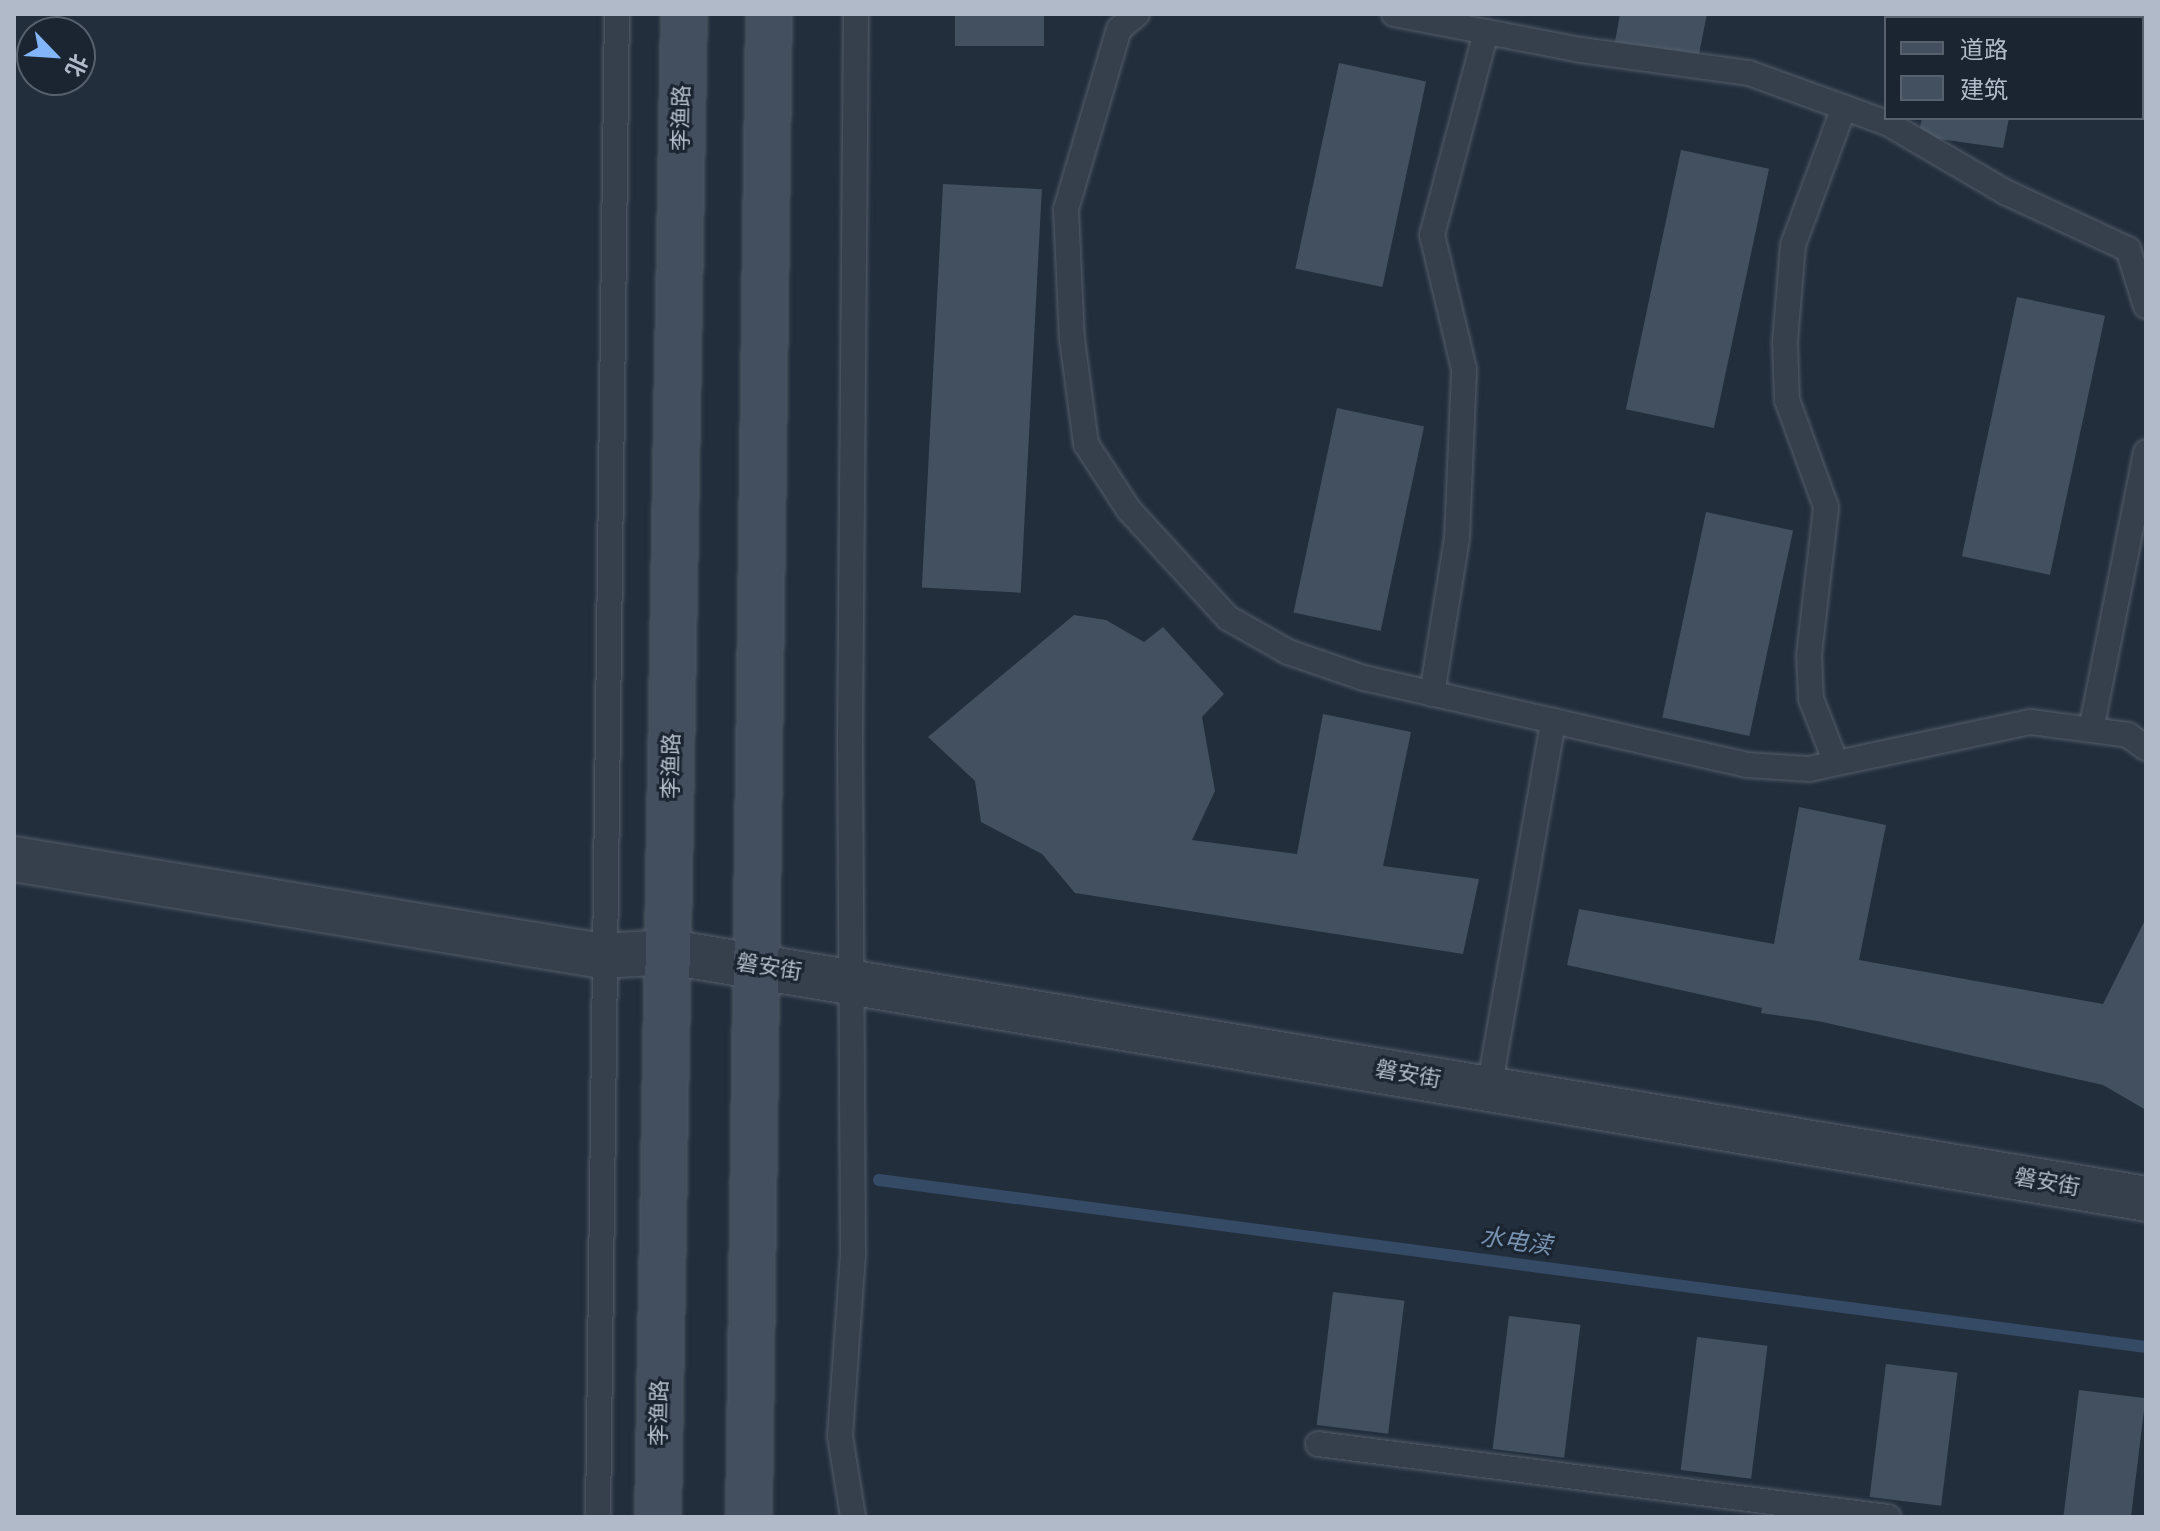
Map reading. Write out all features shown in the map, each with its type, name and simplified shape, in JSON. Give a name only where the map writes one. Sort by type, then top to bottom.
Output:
[{"type":"main road","name":"李渔路","points":[[658,1517],[684,14]]},
{"type":"main road","points":[[749,1517],[759,966],[769,14]]},
{"type":"street","name":"磐安街","points":[[14,859],[602,956],[669,952],[759,966],[2146,1199]]},
{"type":"lane","points":[[598,1517],[602,956],[617,14]]},
{"type":"lane","points":[[853,1517],[840,1436],[853,1256],[851,981],[856,14]]},
{"type":"lane","points":[[1137,14],[1119,29],[1066,209],[1072,339],[1086,444],[1145,530],[1228,618],[1288,652],[1432,694],[1747,765],[1809,769],[2031,722],[2128,735],[2146,748]]},
{"type":"lane","points":[[1394,14],[1486,32],[1749,73],[1887,123],[2005,192],[2128,249],[2146,306]]},
{"type":"lane","points":[[1432,694],[1457,538],[1464,369],[1432,235],[1486,32]]},
{"type":"lane","points":[[1836,763],[1811,699],[1809,655],[1826,507],[1787,400],[1785,342],[1793,245],[1844,107]]},
{"type":"lane","points":[[2091,730],[2146,452]]},
{"type":"lane","points":[[1489,1089],[1553,721]]},
{"type":"lane","points":[[1318,1444],[1888,1517]]},
{"type":"building","points":[[955,14],[1044,14],[1044,46],[955,46]]},
{"type":"building","points":[[1620,14],[1707,14],[1699,54],[1615,42]]},
{"type":"building","points":[[1941,14],[2030,14],[1985,16]]},
{"type":"building","points":[[1339,63],[1426,82],[1382,287],[1295,268]]},
{"type":"building","points":[[1922,120],[2009,120],[2003,148],[1918,136]]},
{"type":"building","points":[[1681,150],[1769,169],[1714,428],[1626,409]]},
{"type":"building","points":[[943,184],[1042,189],[1021,593],[922,587]]},
{"type":"building","points":[[2017,297],[2105,316],[2050,575],[1962,556]]},
{"type":"building","points":[[1337,408],[1424,427],[1381,631],[1294,612]]},
{"type":"building","points":[[1706,512],[1793,531],[1749,736],[1662,717]]},
{"type":"building","points":[[1074,615],[1106,620],[1144,642],[1163,627],[1224,694],[1202,717],[1215,791],[1192,840],[1297,854],[1323,714],[1411,732],[1383,866],[1479,879],[1463,954],[1075,893],[1042,854],[981,822],[975,781],[928,737]]},
{"type":"building","points":[[1799,807],[1886,825],[1859,960],[2103,1004],[2146,918],[2146,1110],[2103,1085],[1818,1021],[1761,1013],[1762,1008],[1567,965],[1579,909],[1774,944]]},
{"type":"building","points":[[1333,1292],[1404,1301],[1388,1434],[1317,1425]]},
{"type":"building","points":[[1509,1316],[1580,1325],[1564,1458],[1493,1449]]},
{"type":"building","points":[[1697,1337],[1767,1346],[1751,1479],[1681,1470]]},
{"type":"building","points":[[1886,1364],[1957,1373],[1941,1506],[1870,1497]]},
{"type":"building","points":[[2079,1390],[2146,1398],[2131,1517],[2063,1517]]},
{"type":"waterway","name":"水电渎","points":[[879,1180],[2146,1347]]}]
